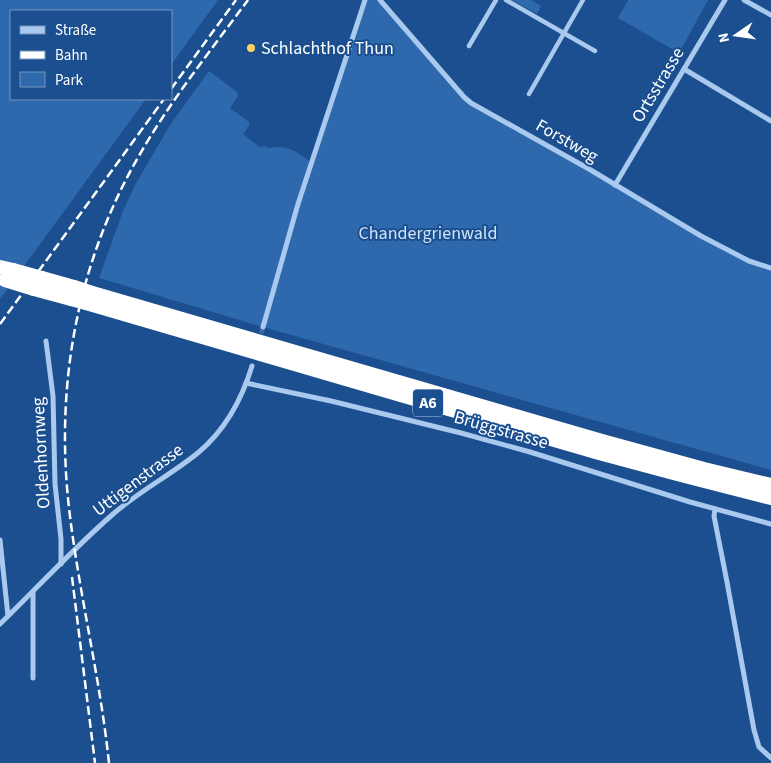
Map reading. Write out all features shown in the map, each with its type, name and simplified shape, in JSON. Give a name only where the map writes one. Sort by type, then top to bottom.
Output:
[{"type":"highway","name":"A6","points":[[4,274],[583,448],[771,498]]},
{"type":"highway","name":"A6","points":[[88,298],[684,464],[771,486]]},
{"type":"street","points":[[263,327],[298,204],[365,0]]},
{"type":"street","name":"Forstweg","points":[[380,0],[471,103],[723,248],[749,261],[771,268]]},
{"type":"street","points":[[469,46],[496,0]]},
{"type":"street","points":[[506,0],[594,51]]},
{"type":"street","points":[[529,94],[583,0]]},
{"type":"street","name":"Ortsstrasse","points":[[615,185],[725,0]]},
{"type":"street","points":[[744,0],[771,16]]},
{"type":"street","points":[[684,69],[771,121]]},
{"type":"street","name":"Oldenhornweg","points":[[46,341],[53,396],[54,456],[61,539],[61,564]]},
{"type":"street","name":"Uttigenstrasse","points":[[0,624],[121,508],[142,491],[192,458],[208,443],[231,415],[240,399],[252,366]]},
{"type":"street","name":"Brüggstrasse","points":[[246,383],[337,402],[468,435],[771,524]]},
{"type":"street","points":[[715,509],[714,518],[754,730],[759,747],[771,758]]},
{"type":"street","points":[[0,540],[8,616]]},
{"type":"street","points":[[33,592],[33,678]]},
{"type":"green space","points":[[0,0],[218,0],[172,64],[172,10],[10,10],[10,100],[145,100],[0,299]]},
{"type":"green space","name":"Chandergrienwald","points":[[365,0],[380,0],[464,97],[723,248],[771,268],[771,470],[263,327],[99,278],[123,211],[135,185],[170,125],[209,71],[237,92],[238,96],[230,108],[249,122],[249,126],[243,134],[260,147],[286,148],[311,162]]},
{"type":"green space","points":[[512,0],[531,0],[541,6],[537,14]]},
{"type":"green space","points":[[628,0],[708,0],[679,53],[618,18]]},
{"type":"tunnel","points":[[259,341],[263,327]]},
{"type":"railway","points":[[172,88],[236,0]]},
{"type":"railway","points":[[109,763],[73,540],[65,462],[65,416],[69,370],[76,325],[86,281],[100,238],[118,195],[152,134],[178,95],[248,0]]},
{"type":"railway","points":[[0,324],[163,100]]},
{"type":"railway","points":[[72,577],[95,763]]},
{"type":"place","name":"Schlachthof Thun","points":[[251,48]]}]
